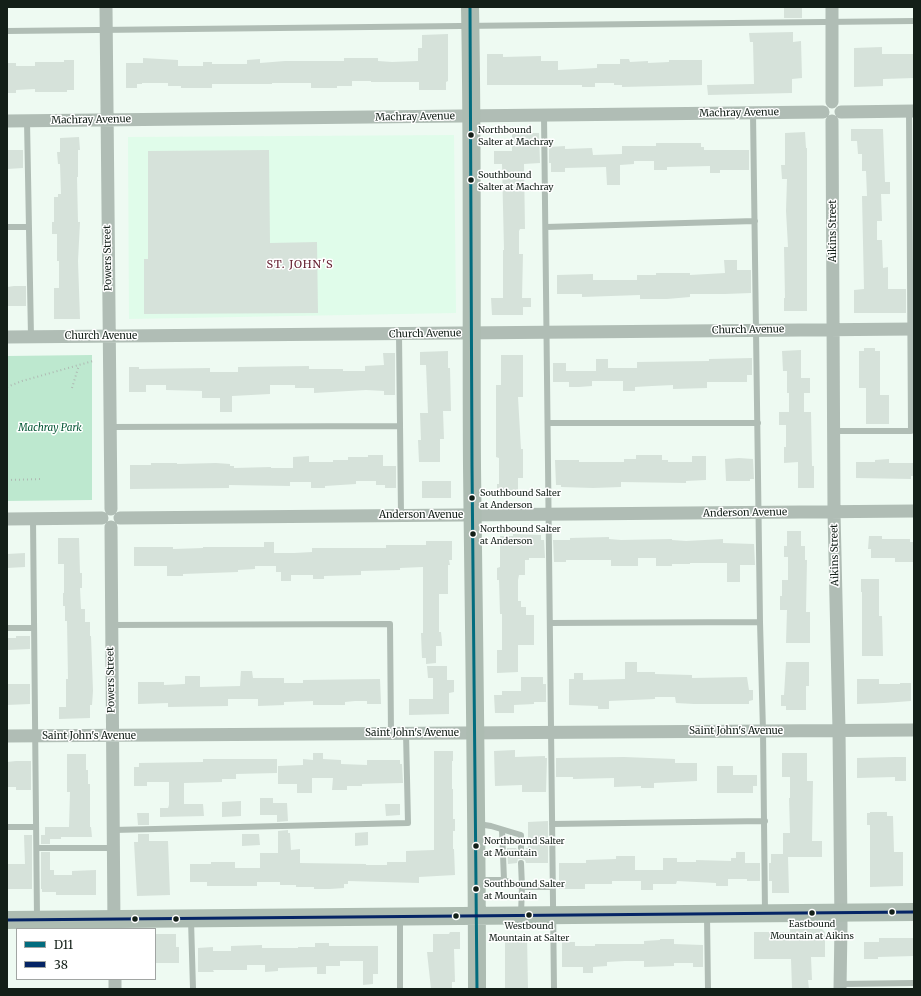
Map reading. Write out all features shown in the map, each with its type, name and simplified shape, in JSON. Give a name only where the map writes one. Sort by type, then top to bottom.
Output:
[{"type":"main road","points":[[470,7],[478,989]]},
{"type":"main road","points":[[7,920],[114,924],[191,919],[914,912]]},
{"type":"street","name":"Powers Street","points":[[106,7],[114,924]]},
{"type":"street","name":"Aikins Street","points":[[832,7],[834,512],[839,730],[839,986]]},
{"type":"street","name":"Machray Avenue","points":[[7,121],[912,111]]},
{"type":"street","name":"Church Avenue","points":[[7,337],[912,329]]},
{"type":"street","name":"Anderson Avenue","points":[[7,519],[33,520],[401,515],[914,511]]},
{"type":"street","name":"Saint John's Avenue","points":[[7,736],[914,730]]},
{"type":"lane","points":[[7,31],[914,21]]},
{"type":"lane","points":[[834,431],[911,431],[913,420],[912,111]]},
{"type":"lane","points":[[754,113],[760,622],[764,731],[765,914]]},
{"type":"lane","points":[[544,115],[554,989]]},
{"type":"lane","points":[[27,121],[31,337]]},
{"type":"lane","points":[[546,227],[755,221]]},
{"type":"lane","points":[[7,227],[30,227]]},
{"type":"lane","points":[[398,334],[401,515]]},
{"type":"lane","points":[[548,423],[758,423]]},
{"type":"lane","points":[[110,427],[400,426]]},
{"type":"lane","points":[[33,520],[37,920]]},
{"type":"lane","points":[[550,624],[760,622]]},
{"type":"lane","points":[[111,625],[390,624],[390,734]]},
{"type":"lane","points":[[7,628],[34,628]]},
{"type":"lane","points":[[113,830],[408,824],[406,733]]},
{"type":"lane","points":[[552,824],[764,821]]},
{"type":"lane","points":[[476,824],[491,826],[521,835],[521,848]]},
{"type":"lane","points":[[7,827],[36,827]]},
{"type":"lane","points":[[502,830],[504,880]]},
{"type":"lane","points":[[37,848],[113,848]]},
{"type":"lane","points":[[521,863],[521,916]]},
{"type":"lane","points":[[478,880],[504,880],[522,887],[553,887]]},
{"type":"lane","points":[[707,914],[708,989]]},
{"type":"lane","points":[[400,917],[400,989]]},
{"type":"lane","points":[[191,919],[193,989]]},
{"type":"lane","points":[[839,986],[914,983]]},
{"type":"path","points":[[7,387],[22,381],[93,361]]},
{"type":"path","points":[[72,388],[79,365]]},
{"type":"path","points":[[7,480],[43,478]]},
{"type":"shaded area","points":[[454,135],[456,313],[129,319],[128,137]]},
{"type":"green space","name":"Machray Park","points":[[92,355],[92,500],[7,501],[7,356]]},
{"type":"building","points":[[784,8],[802,8],[802,18],[784,18]]},
{"type":"building","points":[[793,32],[793,42],[801,41],[802,78],[792,79],[792,93],[708,95],[707,85],[754,84],[753,42],[750,42],[749,33]]},
{"type":"building","points":[[448,34],[448,81],[446,82],[446,90],[419,90],[419,82],[371,81],[352,81],[352,86],[337,86],[337,88],[311,88],[311,83],[212,84],[212,88],[181,88],[181,86],[168,86],[168,83],[142,83],[137,84],[137,88],[126,88],[126,63],[143,63],[143,58],[178,60],[178,66],[203,66],[203,62],[212,62],[212,64],[247,64],[247,60],[260,59],[260,63],[285,61],[344,61],[344,58],[378,58],[378,61],[392,62],[418,61],[418,48],[422,48],[422,35]]},
{"type":"building","points":[[882,47],[882,54],[914,54],[914,78],[883,79],[883,86],[854,87],[854,48]]},
{"type":"building","points":[[487,54],[503,54],[503,57],[541,56],[541,61],[558,61],[558,70],[597,68],[597,64],[620,64],[620,59],[629,59],[630,62],[648,61],[648,63],[669,62],[669,60],[702,60],[702,85],[622,87],[622,85],[614,85],[614,83],[595,83],[595,87],[582,87],[582,85],[487,85]]},
{"type":"building","points":[[64,60],[74,60],[74,90],[67,90],[67,92],[35,92],[35,89],[16,90],[16,93],[7,93],[7,63],[16,63],[16,66],[35,66],[35,62],[64,62]]},
{"type":"building","points":[[851,129],[883,129],[885,182],[890,182],[890,194],[881,194],[882,221],[877,221],[877,240],[882,240],[883,268],[888,267],[888,289],[906,289],[906,313],[854,313],[854,290],[864,289],[862,196],[867,196],[866,171],[862,171],[862,154],[858,154],[857,141],[851,141]]},
{"type":"building","points":[[805,132],[807,148],[807,311],[784,311],[784,247],[788,247],[786,211],[787,179],[782,179],[781,165],[785,165],[785,133]]},
{"type":"building","points":[[512,133],[539,133],[540,163],[524,164],[525,229],[520,229],[519,231],[519,254],[523,254],[522,298],[531,298],[531,307],[523,307],[523,315],[492,315],[491,298],[503,298],[504,250],[502,164],[494,164],[494,151],[512,151]]},
{"type":"building","points":[[79,137],[80,150],[78,150],[77,177],[78,222],[80,222],[78,261],[80,319],[54,319],[54,288],[59,288],[59,261],[57,261],[57,234],[52,234],[52,222],[54,222],[54,197],[58,197],[58,194],[61,194],[60,164],[58,164],[57,152],[60,152],[60,138]]},
{"type":"building","points":[[656,143],[701,143],[701,147],[704,147],[704,150],[749,150],[749,170],[720,170],[720,173],[710,173],[710,166],[667,167],[667,170],[654,170],[654,161],[634,161],[634,164],[620,165],[620,185],[607,185],[606,167],[565,168],[565,172],[551,172],[551,163],[549,163],[549,147],[565,146],[565,149],[592,148],[593,155],[622,154],[622,146],[656,146]]},
{"type":"building","points":[[7,150],[23,150],[23,168],[7,169]]},
{"type":"building","points":[[269,150],[270,243],[317,242],[318,313],[144,314],[144,259],[148,259],[148,151]]},
{"type":"building","points":[[724,260],[737,260],[737,270],[751,270],[751,293],[690,294],[690,297],[667,299],[640,299],[640,295],[582,297],[582,294],[557,294],[557,275],[593,274],[593,280],[637,280],[637,275],[656,275],[656,273],[690,273],[690,275],[725,273]]},
{"type":"building","points":[[26,286],[26,306],[7,306],[7,287]]},
{"type":"building","points":[[864,348],[875,348],[875,351],[880,351],[880,395],[889,395],[889,424],[866,424],[866,388],[859,388],[859,351],[864,351]]},
{"type":"building","points":[[801,350],[801,378],[810,378],[810,393],[804,393],[804,412],[811,412],[814,488],[798,488],[798,462],[784,463],[786,425],[779,425],[779,412],[789,412],[787,371],[783,371],[782,351]]},
{"type":"building","points":[[448,351],[451,411],[443,411],[444,439],[440,439],[440,462],[419,462],[418,440],[421,440],[420,413],[428,413],[426,365],[420,365],[420,352]]},
{"type":"building","points":[[383,353],[395,353],[395,395],[384,395],[384,391],[366,390],[314,393],[314,388],[295,388],[295,385],[270,385],[270,394],[232,396],[232,412],[220,412],[220,398],[202,398],[202,391],[166,390],[166,385],[146,385],[146,392],[129,392],[129,367],[139,367],[139,369],[210,368],[210,372],[238,372],[238,367],[309,366],[309,369],[343,369],[343,371],[365,371],[365,366],[384,365]]},
{"type":"building","points":[[501,355],[523,355],[523,397],[518,397],[521,449],[523,449],[523,478],[518,478],[518,495],[497,496],[497,484],[499,484],[499,458],[496,457],[496,385],[501,385]]},
{"type":"building","points":[[752,358],[752,375],[747,375],[747,382],[707,382],[707,388],[673,389],[673,385],[635,387],[635,391],[623,391],[623,381],[592,381],[592,386],[579,387],[569,387],[569,382],[553,382],[553,363],[566,363],[566,371],[596,371],[596,359],[608,359],[608,368],[637,368],[637,362],[709,361],[709,359]]},
{"type":"building","points":[[368,455],[383,455],[383,466],[396,466],[396,488],[385,488],[385,485],[376,485],[376,481],[356,481],[356,484],[325,486],[325,488],[311,488],[311,482],[290,482],[290,486],[229,485],[229,488],[130,489],[130,465],[151,465],[151,463],[216,463],[230,464],[230,466],[234,466],[234,468],[293,468],[293,457],[309,456],[309,462],[333,462],[333,460],[348,460],[348,457],[368,457]]},
{"type":"building","points":[[636,455],[662,455],[662,460],[668,460],[668,462],[692,462],[692,456],[706,456],[706,480],[686,481],[686,483],[621,482],[621,487],[593,488],[561,487],[561,485],[556,485],[555,460],[579,460],[579,462],[624,462],[624,459],[636,459]]},
{"type":"building","points":[[725,459],[753,459],[754,479],[750,479],[750,481],[726,481]]},
{"type":"building","points":[[889,459],[889,463],[914,463],[914,476],[911,476],[911,479],[856,478],[856,462],[875,462],[875,460]]},
{"type":"building","points":[[422,481],[451,481],[451,498],[422,498]]},
{"type":"building","points":[[787,531],[801,531],[801,546],[805,546],[805,560],[807,560],[806,612],[810,612],[810,643],[786,643],[787,610],[780,610],[780,596],[782,596],[782,580],[788,580],[788,557],[784,557],[784,546],[787,546]]},
{"type":"building","points":[[513,534],[541,535],[541,540],[544,540],[545,558],[529,558],[529,560],[525,560],[525,575],[519,575],[518,580],[518,601],[521,601],[521,607],[526,607],[526,615],[534,615],[534,645],[518,645],[518,672],[497,673],[497,650],[502,650],[502,614],[500,614],[499,580],[497,580],[497,568],[500,567],[500,536],[513,536]]},
{"type":"building","points":[[869,536],[882,536],[882,539],[910,539],[910,542],[914,542],[914,562],[895,562],[895,558],[871,558],[871,549],[868,549]]},
{"type":"building","points":[[609,537],[609,539],[621,540],[672,539],[686,541],[723,539],[723,543],[754,544],[755,565],[740,565],[740,582],[727,582],[727,563],[690,563],[672,564],[672,566],[656,566],[656,558],[638,558],[638,566],[611,566],[611,560],[566,560],[566,562],[554,562],[553,540]]},
{"type":"building","points":[[58,538],[79,538],[80,573],[82,573],[82,588],[80,588],[81,609],[85,609],[85,622],[90,622],[91,636],[93,691],[92,705],[90,705],[90,718],[59,719],[59,707],[66,707],[66,679],[68,679],[67,621],[65,621],[65,606],[63,606],[64,564],[58,564]]},
{"type":"building","points":[[426,541],[452,541],[452,560],[449,560],[450,565],[448,565],[448,594],[439,594],[439,632],[441,632],[442,646],[436,646],[436,663],[426,664],[426,658],[422,658],[421,633],[423,633],[423,567],[400,568],[400,570],[361,571],[361,575],[324,576],[324,579],[313,579],[313,575],[291,575],[291,581],[281,581],[281,572],[276,572],[276,566],[255,566],[255,569],[238,570],[238,572],[167,576],[167,566],[134,566],[134,547],[173,547],[173,549],[203,547],[264,547],[264,542],[274,542],[274,553],[294,553],[312,552],[312,548],[386,548],[386,545],[426,545]]},
{"type":"building","points":[[25,553],[25,567],[7,568],[7,554]]},
{"type":"building","points":[[861,579],[879,579],[879,616],[882,616],[883,656],[862,656]]},
{"type":"building","points":[[16,636],[30,636],[30,649],[7,650],[7,638],[16,638]]},
{"type":"building","points":[[625,662],[637,662],[637,672],[692,675],[692,678],[747,677],[749,690],[753,690],[753,700],[749,701],[749,704],[694,704],[676,703],[675,697],[655,697],[655,699],[609,701],[609,709],[598,709],[598,706],[569,705],[569,679],[574,679],[574,673],[583,673],[583,680],[625,679]]},
{"type":"building","points":[[786,662],[809,662],[809,686],[806,686],[806,710],[786,710],[786,706],[781,706],[781,695],[784,695]]},
{"type":"building","points":[[427,666],[447,666],[447,680],[454,680],[454,692],[449,693],[449,714],[409,715],[409,699],[433,699],[433,678],[428,678]]},
{"type":"building","points":[[241,671],[252,671],[253,678],[284,678],[284,683],[303,683],[303,680],[380,679],[381,704],[367,704],[367,701],[355,701],[345,702],[345,705],[313,705],[313,701],[284,702],[284,705],[258,706],[258,699],[228,699],[228,706],[168,707],[168,703],[138,704],[138,682],[164,682],[164,685],[185,684],[185,676],[200,676],[200,687],[240,686]]},
{"type":"building","points":[[521,677],[543,677],[543,684],[546,684],[546,702],[514,705],[514,713],[495,713],[494,695],[502,695],[502,691],[521,691]]},
{"type":"building","points":[[857,679],[879,679],[879,684],[911,683],[911,701],[857,704]]},
{"type":"building","points":[[7,684],[30,684],[30,704],[7,705]]},
{"type":"building","points":[[515,750],[515,757],[545,756],[545,758],[547,758],[546,792],[522,792],[522,785],[495,786],[494,751]]},
{"type":"building","points":[[434,751],[453,751],[452,789],[453,819],[455,819],[453,849],[455,875],[419,877],[419,883],[348,881],[348,884],[344,884],[344,888],[330,889],[296,887],[296,885],[280,885],[280,882],[257,882],[257,886],[207,886],[207,882],[190,882],[190,864],[235,862],[235,868],[260,868],[260,853],[278,853],[278,831],[288,830],[288,833],[290,833],[291,850],[300,849],[300,863],[387,865],[387,862],[406,862],[406,851],[434,850]]},
{"type":"building","points":[[313,753],[323,753],[323,759],[341,760],[341,764],[367,765],[367,760],[400,760],[400,764],[402,764],[403,783],[362,784],[362,786],[347,786],[347,790],[332,790],[333,778],[312,778],[312,793],[297,793],[297,784],[278,784],[278,766],[303,765],[303,759],[313,760]]},
{"type":"building","points":[[782,753],[807,753],[807,781],[813,781],[812,841],[822,841],[822,857],[788,857],[789,893],[772,893],[772,881],[769,881],[769,863],[771,863],[771,854],[783,854],[783,833],[790,833],[790,777],[782,777]]},
{"type":"building","points":[[67,754],[86,754],[86,770],[88,770],[88,784],[90,784],[90,827],[92,837],[61,837],[61,839],[50,839],[50,844],[41,844],[41,835],[45,835],[45,827],[69,827],[70,792],[67,792]]},
{"type":"building","points":[[624,757],[675,759],[675,763],[697,763],[697,781],[654,783],[654,788],[641,788],[641,786],[614,787],[614,778],[573,779],[573,777],[556,777],[556,758]]},
{"type":"building","points":[[906,757],[906,781],[895,781],[895,777],[857,778],[857,758]]},
{"type":"building","points":[[203,759],[277,759],[277,773],[236,774],[236,779],[222,779],[222,782],[184,783],[184,804],[203,804],[204,816],[160,817],[160,808],[168,808],[169,805],[169,782],[147,782],[147,786],[134,786],[134,767],[139,767],[139,763],[203,762]]},
{"type":"building","points":[[31,761],[31,790],[16,790],[16,787],[7,787],[7,762]]},
{"type":"building","points":[[717,766],[733,766],[733,775],[757,775],[757,786],[753,786],[753,793],[717,793]]},
{"type":"building","points":[[260,798],[273,798],[273,803],[287,803],[288,821],[277,822],[277,815],[260,815]]},
{"type":"building","points":[[241,801],[241,816],[222,817],[222,802]]},
{"type":"building","points":[[385,804],[400,804],[400,815],[386,816]]},
{"type":"building","points":[[887,812],[887,816],[893,816],[894,852],[903,852],[903,886],[870,887],[870,825],[867,825],[867,813]]},
{"type":"building","points":[[137,813],[149,813],[149,825],[138,825]]},
{"type":"building","points":[[548,821],[548,863],[526,863],[525,860],[518,859],[517,863],[508,864],[507,848],[516,848],[518,852],[521,852],[528,848],[528,822]]},
{"type":"building","points":[[368,832],[368,845],[355,846],[355,833]]},
{"type":"building","points":[[138,834],[149,834],[149,841],[168,841],[170,895],[137,896],[134,842],[138,842]]},
{"type":"building","points":[[242,834],[259,834],[260,845],[242,846]]},
{"type":"building","points":[[24,835],[32,835],[32,889],[7,889],[7,864],[25,864]]},
{"type":"building","points":[[41,852],[50,852],[50,870],[54,870],[54,875],[72,875],[72,871],[96,870],[96,895],[56,895],[56,892],[42,892]]},
{"type":"building","points":[[736,852],[745,852],[745,863],[760,863],[760,881],[728,879],[728,886],[716,886],[716,883],[677,881],[676,884],[653,884],[653,890],[641,890],[641,881],[612,881],[612,884],[585,884],[585,889],[559,889],[559,863],[586,863],[586,860],[616,859],[616,856],[635,856],[635,870],[663,870],[663,858],[677,858],[677,862],[696,862],[696,860],[731,861],[731,858],[736,858]]},
{"type":"building","points":[[790,929],[822,929],[825,932],[825,957],[811,957],[812,980],[808,980],[809,989],[792,989],[791,959],[754,959],[754,932],[790,932]]},
{"type":"building","points":[[450,932],[460,932],[460,949],[454,949],[455,982],[452,982],[452,989],[431,989],[427,952],[433,952],[433,934],[449,934]]},
{"type":"building","points":[[156,934],[176,934],[176,947],[179,947],[179,963],[156,963]]},
{"type":"building","points":[[509,935],[527,935],[528,989],[505,989],[505,942],[509,942]]},
{"type":"building","points":[[879,938],[914,938],[914,956],[864,959],[864,942],[879,942]]},
{"type":"building","points":[[674,939],[674,944],[703,945],[703,967],[693,967],[693,963],[674,963],[674,966],[644,967],[644,961],[625,961],[607,962],[607,966],[593,967],[593,973],[583,973],[583,967],[562,967],[562,942],[575,942],[575,946],[595,946],[595,944],[644,944],[644,941]]},
{"type":"building","points":[[315,943],[329,943],[329,946],[378,946],[378,974],[373,974],[373,984],[363,985],[363,961],[340,961],[340,966],[326,966],[326,974],[317,974],[317,967],[278,968],[278,971],[265,972],[265,965],[247,965],[247,970],[213,970],[214,972],[198,972],[198,948],[213,947],[213,951],[231,951],[231,946],[262,945],[262,948],[298,948],[315,947]]},
{"type":"transit line","name":"D11","points":[[470,7],[472,466],[477,989]]},
{"type":"transit line","name":"38","points":[[7,920],[914,912]]},
{"type":"place","name":"Northbound Salter at Machray","points":[[471,135]]},
{"type":"place","name":"Southbound Salter at Machray","points":[[471,180]]},
{"type":"place","name":"Southbound Salter at Anderson","points":[[472,498]]},
{"type":"place","name":"Northbound Salter at Anderson","points":[[473,534]]},
{"type":"place","name":"Northbound Salter at Mountain","points":[[476,846]]},
{"type":"place","name":"Southbound Salter at Mountain","points":[[476,889]]},
{"type":"place","name":"Eastbound Mountain at Aikins","points":[[812,913]]},
{"type":"place","name":"Westbound Mountain at Salter","points":[[529,915]]},
{"type":"district","name":"ST. JOHN'S","points":[[300,265]]}]
